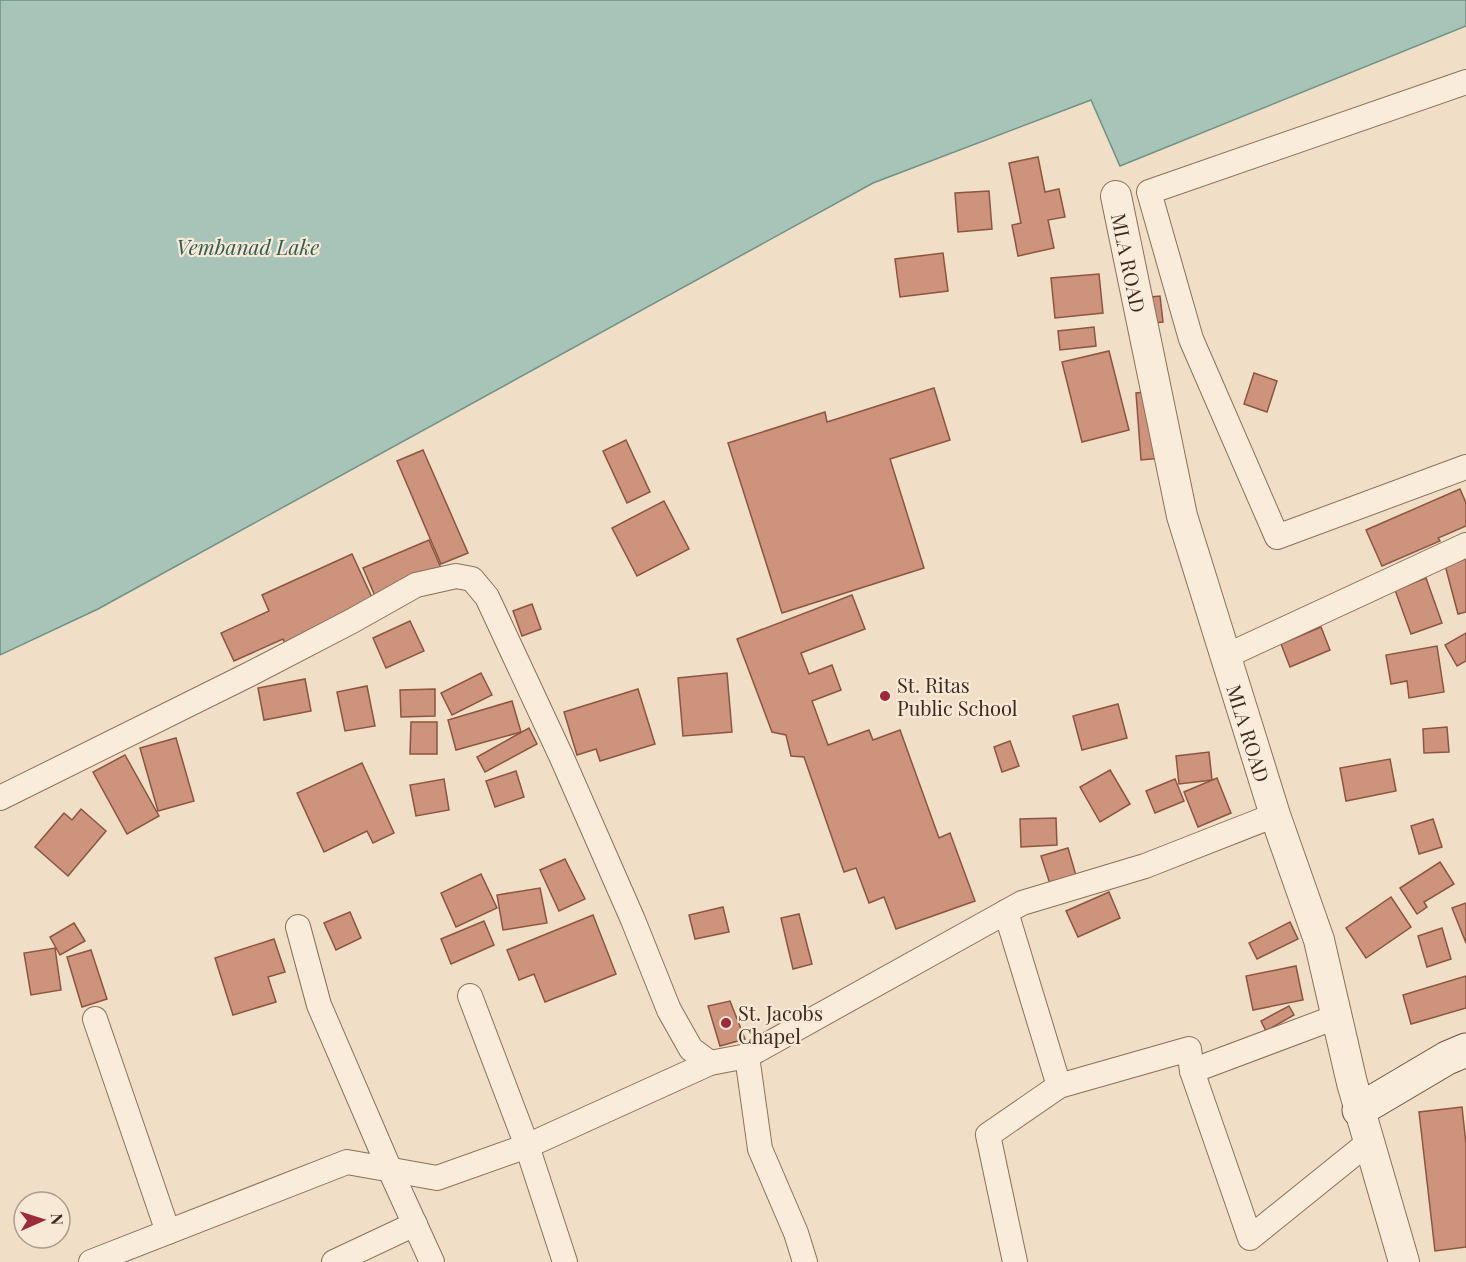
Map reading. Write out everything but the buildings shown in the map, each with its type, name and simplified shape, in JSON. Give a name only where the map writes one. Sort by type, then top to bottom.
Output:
[{"type":"main road","points":[[1359,1110],[1447,1058],[1466,1050]]},
{"type":"street","points":[[1466,82],[1149,192],[1191,339],[1277,537],[1466,467]]},
{"type":"street","name":"MLA ROAD","points":[[1116,196],[1182,516],[1275,815],[1319,940],[1359,1110],[1404,1262]]},
{"type":"street","points":[[1224,657],[1466,545]]},
{"type":"street","points":[[0,798],[250,674],[416,585],[456,576],[472,579],[487,597],[562,758],[633,920],[669,1010],[691,1049],[710,1063]]},
{"type":"street","points":[[91,1262],[347,1162],[437,1178],[527,1146],[710,1063],[747,1056],[1022,903],[1145,866],[1275,815]]},
{"type":"street","points":[[1006,912],[1059,1086]]},
{"type":"street","points":[[298,927],[319,1005],[432,1262]]},
{"type":"street","points":[[470,996],[527,1146],[565,1262]]},
{"type":"street","points":[[1192,1071],[1336,1017]]},
{"type":"street","points":[[95,1019],[168,1232]]},
{"type":"street","points":[[1015,1262],[988,1135],[1059,1086],[1189,1049],[1192,1071],[1250,1238],[1369,1142]]},
{"type":"street","points":[[747,1056],[760,1149],[796,1233],[805,1262]]},
{"type":"street","points":[[334,1262],[415,1224]]},
{"type":"water","name":"Vembanad Lake","points":[[0,0],[1466,0],[1466,26],[1120,166],[1091,100],[873,183],[98,609],[0,655]]},
{"type":"place","name":"St. Ritas Public School","points":[[885,696]]},
{"type":"place","name":"St. Jacobs Chapel","points":[[726,1023]]}]
